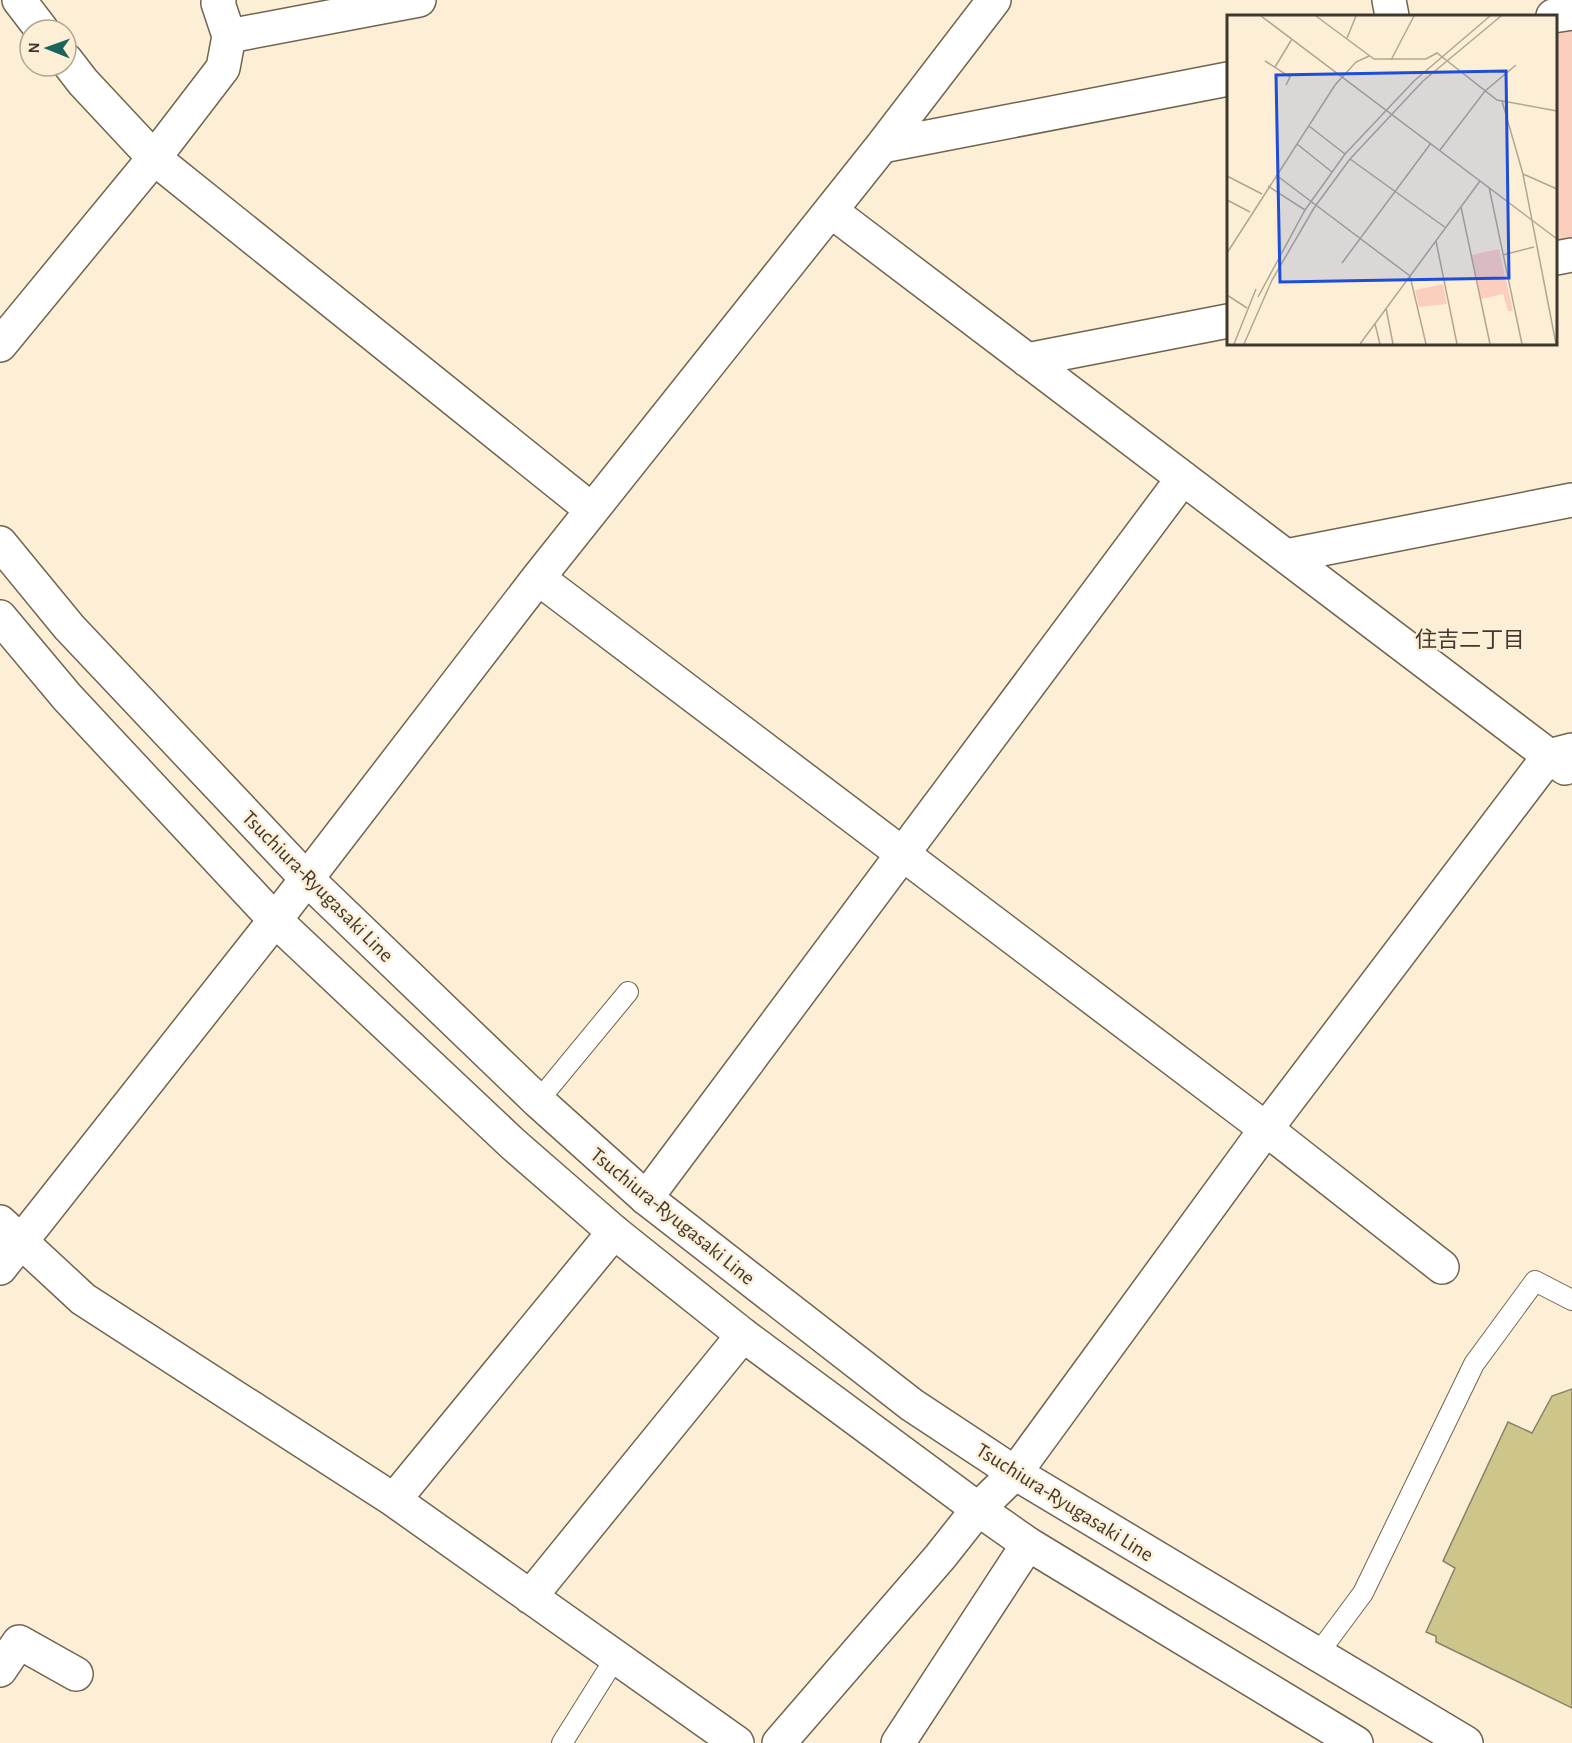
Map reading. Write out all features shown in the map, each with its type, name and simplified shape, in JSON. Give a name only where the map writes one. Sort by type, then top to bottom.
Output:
[{"type":"street","points":[[19,0],[33,18]]},
{"type":"street","points":[[0,345],[154,158],[223,68],[229,36],[219,0]]},
{"type":"street","points":[[229,36],[419,0]]},
{"type":"street","points":[[0,1268],[10,1232],[275,920],[538,579],[831,211],[994,0]]},
{"type":"street","points":[[1389,0],[1392,15]]},
{"type":"street","points":[[1557,15],[1572,13]]},
{"type":"street","points":[[78,76],[154,158],[592,510]]},
{"type":"street","points":[[882,146],[1227,79]]},
{"type":"street","points":[[778,1743],[940,1557],[978,1509],[1015,1473],[1266,1129],[1564,760],[1286,556],[831,211]]},
{"type":"street","points":[[1557,258],[1572,255]]},
{"type":"street","points":[[1027,360],[1227,321]]},
{"type":"street","points":[[646,1198],[1183,478]]},
{"type":"street","points":[[1286,556],[1572,500]]},
{"type":"street","name":"Tsuchiura-Ryugasaki Line","points":[[0,543],[69,627],[306,878],[538,1101],[646,1198],[912,1405],[1015,1473],[1466,1743]]},
{"type":"street","points":[[538,579],[1266,1129],[1442,1267]]},
{"type":"street","points":[[0,617],[67,697],[275,920],[513,1144],[614,1232],[743,1335],[1028,1544],[1356,1743]]},
{"type":"street","points":[[10,1232],[83,1299],[394,1500],[737,1743]]},
{"type":"street","points":[[394,1500],[614,1232]]},
{"type":"street","points":[[530,1597],[743,1335]]},
{"type":"street","points":[[898,1743],[1028,1544]]},
{"type":"street","points":[[0,1671],[19,1642],[76,1674]]},
{"type":"street","points":[[1415,1712],[1492,1743]]},
{"type":"lane","points":[[538,1101],[628,992]]},
{"type":"lane","points":[[1317,1654],[1363,1593],[1474,1364],[1535,1281],[1572,1300]]},
{"type":"lane","points":[[562,1743],[616,1657]]},
{"type":"shaded area","points":[[1572,29],[1572,246],[1557,249],[1557,33]]},
{"type":"building","points":[[1572,1389],[1572,1708],[1436,1642],[1436,1636],[1426,1632],[1455,1568],[1443,1561],[1508,1422],[1532,1433],[1552,1396]]},
{"type":"district","name":"住吉二丁目","points":[[1470,639]]}]
